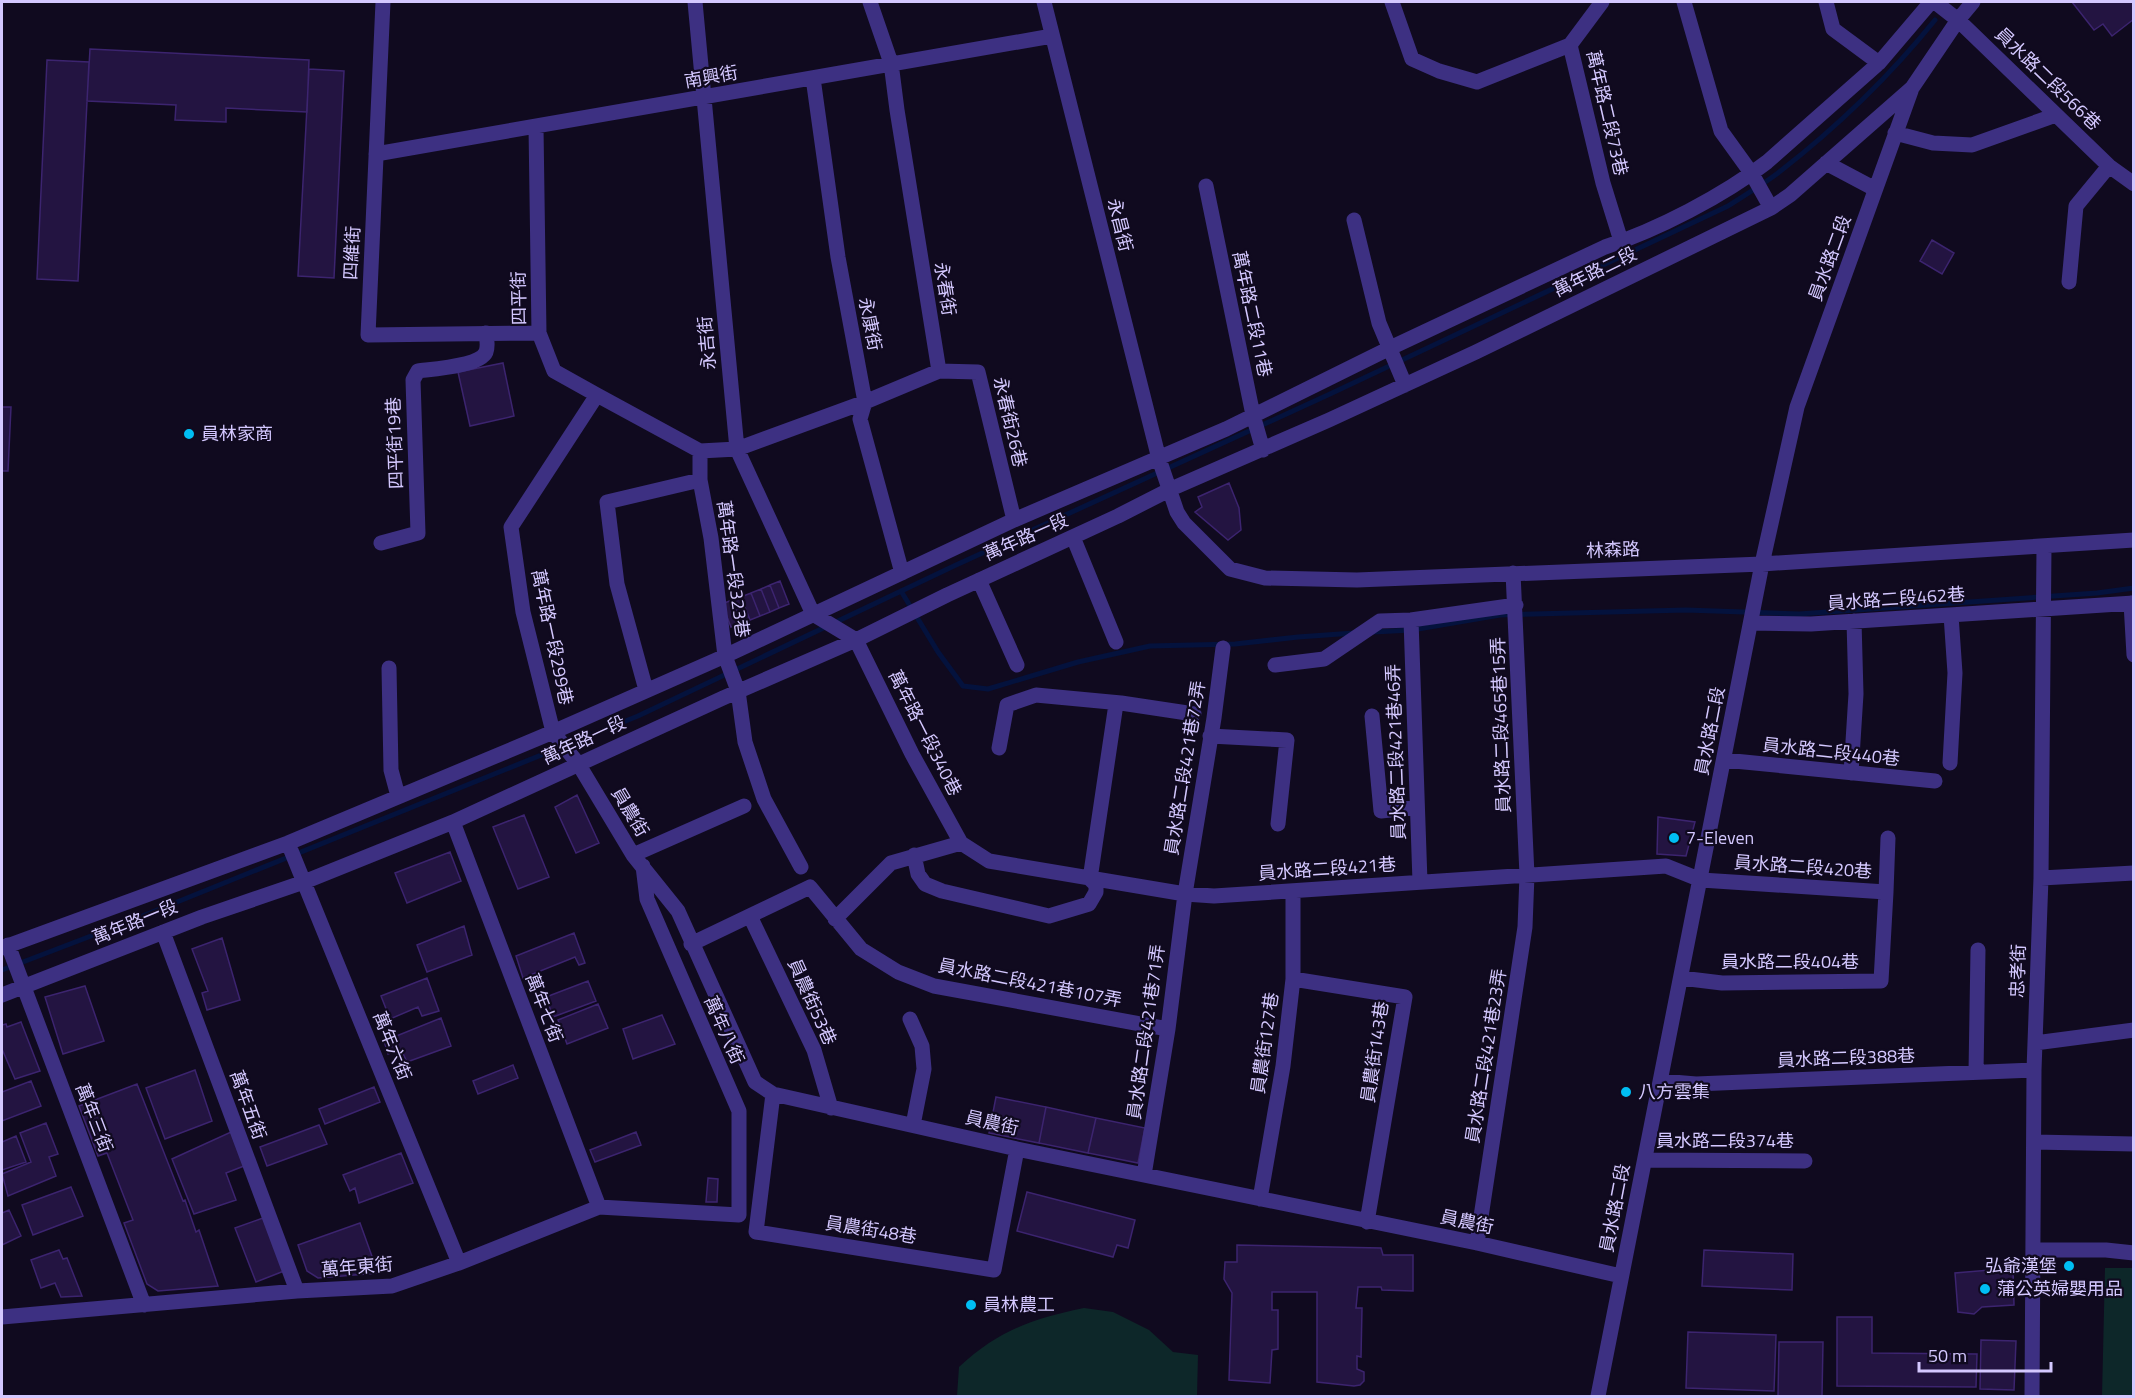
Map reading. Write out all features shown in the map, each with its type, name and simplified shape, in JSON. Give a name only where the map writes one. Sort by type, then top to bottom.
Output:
[{"type":"street","name":"四維街","points":[[383,2],[368,335],[539,333]]},
{"type":"street","name":"永吉街","points":[[695,2],[737,449],[813,614]]},
{"type":"street","name":"永春街","points":[[870,2],[891,63],[939,370]]},
{"type":"street","name":"永昌街","points":[[1044,2],[1159,459]]},
{"type":"street","points":[[1392,2],[1412,59],[1439,71],[1477,82],[1570,45]]},
{"type":"street","name":"萬年路二段73巷","points":[[1602,2],[1570,45],[1603,183],[1621,242]]},
{"type":"street","points":[[1684,2],[1721,131],[1752,174],[1771,208]]},
{"type":"street","points":[[1826,2],[1833,29],[1879,63]]},
{"type":"street","name":"萬年路二段","points":[[1159,459],[1605,247],[1688,211],[1752,174],[1879,63],[1933,2]]},
{"type":"street","name":"員水路二段566巷","points":[[1933,2],[1958,20],[2030,87],[2109,166],[2133,184]]},
{"type":"street","name":"萬年路二段","points":[[1171,489],[1405,385],[1771,208],[1790,195],[1912,88],[1958,20],[1973,2]]},
{"type":"street","name":"南興街","points":[[376,154],[1052,36]]},
{"type":"street","name":"永康街","points":[[813,78],[838,257],[865,402],[860,418],[902,573]]},
{"type":"street","name":"員水路二段","points":[[1598,1396],[1762,564],[1797,406],[1912,88]]},
{"type":"street","points":[[1895,133],[1933,143],[1972,145],[2056,115]]},
{"type":"street","name":"四平街","points":[[536,127],[539,333],[554,371],[700,451]]},
{"type":"street","points":[[1827,163],[1875,189]]},
{"type":"street","points":[[2069,282],[2076,206],[2109,166]]},
{"type":"street","name":"萬年路二段11巷","points":[[1206,186],[1253,415],[1263,450]]},
{"type":"street","points":[[1354,220],[1379,322],[1388,349],[1405,385]]},
{"type":"street","name":"四平街19巷","points":[[381,543],[417,533],[412,381],[418,371],[476,362],[485,355],[486,333]]},
{"type":"street","points":[[700,451],[737,449],[865,402],[939,370]]},
{"type":"street","name":"永春街26巷","points":[[939,370],[978,372],[1014,520]]},
{"type":"street","name":"萬年路一段299巷","points":[[554,732],[523,612],[511,527],[597,395]]},
{"type":"street","name":"萬年路一段323巷","points":[[700,451],[700,480],[711,538],[725,656],[738,691],[745,742],[764,799],[801,867]]},
{"type":"street","name":"林森路","points":[[1159,459],[1177,512],[1184,523],[1230,569],[1265,578],[1357,580],[1762,564],[2133,540]]},
{"type":"street","name":"萬年路一段","points":[[5,947],[288,843],[554,732],[725,656],[1014,520],[1159,459]]},
{"type":"street","points":[[646,690],[616,584],[607,502],[700,480]]},
{"type":"street","name":"萬年路一段","points":[[2,995],[163,932],[304,882],[453,822],[738,691],[856,640],[1171,489]]},
{"type":"street","points":[[1072,537],[1116,642]]},
{"type":"street","name":"忠孝街","points":[[2032,1396],[2034,1070],[2041,878],[2044,547]]},
{"type":"street","name":"員水路二段465巷15弄","points":[[1513,573],[1527,875]]},
{"type":"street","points":[[979,580],[1017,665]]},
{"type":"street","points":[[2132,603],[2133,655]]},
{"type":"street","name":"員水路二段462巷","points":[[1751,623],[1811,624],[2132,603]]},
{"type":"street","points":[[1275,665],[1324,659],[1380,621],[1411,620],[1516,605]]},
{"type":"street","points":[[813,614],[856,640]]},
{"type":"street","points":[[1950,763],[1955,673],[1951,615]]},
{"type":"street","name":"員水路二段421巷46弄","points":[[1411,620],[1420,882]]},
{"type":"street","points":[[1851,773],[1856,694],[1854,621]]},
{"type":"street","name":"萬年路一段340巷","points":[[856,640],[912,754],[961,843]]},
{"type":"street","name":"員水路二段421巷72弄","points":[[1185,894],[1210,736],[1215,718],[1223,648]]},
{"type":"street","points":[[389,668],[391,770],[398,796]]},
{"type":"street","points":[[999,748],[1007,705],[1036,695],[1194,714]]},
{"type":"street","points":[[914,855],[918,874],[925,884],[942,891],[1049,916],[1089,904],[1096,892],[1096,885],[1090,879],[1116,704]]},
{"type":"street","points":[[1372,716],[1381,811],[1417,807]]},
{"type":"street","name":"員農街","points":[[554,732],[579,765],[638,861],[678,912],[755,1083],[773,1095],[1017,1149],[1477,1243],[1622,1276]]},
{"type":"street","points":[[1210,736],[1287,740],[1278,824]]},
{"type":"street","name":"員水路二段440巷","points":[[1724,760],[1935,782]]},
{"type":"street","points":[[638,861],[744,806]]},
{"type":"street","name":"萬年七街","points":[[453,822],[599,1207]]},
{"type":"street","name":"員水路二段420巷","points":[[1701,880],[1886,892],[1888,838]]},
{"type":"street","name":"萬年六街","points":[[288,843],[459,1263]]},
{"type":"street","points":[[835,919],[891,863],[961,843]]},
{"type":"street","name":"員水路二段421巷","points":[[961,843],[989,861],[1185,894],[1214,896],[1666,866],[1701,880]]},
{"type":"street","name":"萬年八街","points":[[638,861],[647,899],[739,1111],[739,1215]]},
{"type":"street","points":[[2041,878],[2133,873]]},
{"type":"street","name":"員水路二段421巷23弄","points":[[1477,1243],[1525,927],[1527,875]]},
{"type":"street","name":"員水路二段421巷107弄","points":[[750,916],[810,887],[861,949],[898,972],[934,986],[1168,1029]]},
{"type":"street","name":"員農街127巷","points":[[1260,1199],[1283,1066],[1293,979],[1293,891]]},
{"type":"street","name":"員水路二段404巷","points":[[1681,978],[1722,984],[1881,981],[1886,892]]},
{"type":"street","name":"員水路二段421巷71弄","points":[[1144,1175],[1168,1029],[1185,894]]},
{"type":"street","points":[[691,944],[750,916]]},
{"type":"street","name":"員農街53巷","points":[[750,916],[814,1050],[831,1108]]},
{"type":"street","name":"萬年五街","points":[[163,932],[297,1291]]},
{"type":"street","name":"萬年三街","points":[[5,947],[24,988],[144,1305]]},
{"type":"street","points":[[1976,1072],[1978,950]]},
{"type":"street","name":"員農街143巷","points":[[1293,979],[1405,997],[1367,1222]]},
{"type":"street","points":[[910,1019],[922,1046],[924,1069],[913,1125]]},
{"type":"street","points":[[2035,1043],[2133,1030]]},
{"type":"street","name":"員水路二段388巷","points":[[1660,1081],[1696,1084],[2034,1070]]},
{"type":"street","name":"員農街48巷","points":[[773,1095],[756,1232],[994,1270],[1017,1149]]},
{"type":"street","points":[[2034,1142],[2133,1144]]},
{"type":"street","name":"員水路二段374巷","points":[[1645,1160],[1805,1161]]},
{"type":"street","name":"萬年東街","points":[[2,1317],[297,1291],[392,1286],[459,1263],[599,1207],[739,1215]]},
{"type":"street","points":[[2033,1250],[2106,1250],[2133,1253]]},
{"type":"green space","points":[[2105,1268],[2133,1268],[2133,1396],[2102,1396]]},
{"type":"green space","points":[[1084,1308],[1113,1312],[1149,1330],[1173,1352],[1198,1355],[1197,1396],[957,1396],[959,1367],[988,1344],[1032,1322]]},
{"type":"building","points":[[2072,2],[2134,2],[2134,19],[2112,36],[2103,24],[2094,30]]},
{"type":"building","points":[[90,49],[309,60],[307,112],[226,108],[226,122],[175,120],[176,105],[87,101]]},
{"type":"building","points":[[47,60],[89,62],[78,281],[37,279]]},
{"type":"building","points":[[309,69],[344,71],[334,278],[298,276]]},
{"type":"building","points":[[1932,240],[1954,253],[1942,274],[1920,261]]},
{"type":"building","points":[[503,363],[514,416],[470,426],[458,372]]},
{"type":"building","points":[[2,407],[11,407],[8,471],[2,471]]},
{"type":"building","points":[[1229,483],[1239,508],[1241,530],[1228,540],[1195,512],[1202,507],[1198,497]]},
{"type":"building","points":[[780,581],[789,604],[779,608],[770,585]]},
{"type":"building","points":[[770,585],[779,608],[770,612],[761,589]]},
{"type":"building","points":[[761,589],[770,612],[760,616],[751,593]]},
{"type":"building","points":[[751,593],[760,616],[750,620],[741,597]]},
{"type":"building","points":[[741,597],[750,620],[741,624],[732,600]]},
{"type":"building","points":[[732,600],[741,624],[731,627],[722,604]]},
{"type":"building","points":[[577,795],[599,843],[576,853],[555,807]]},
{"type":"building","points":[[524,815],[549,877],[518,889],[493,827]]},
{"type":"building","name":"7-Eleven","points":[[1658,817],[1695,822],[1686,856],[1657,854]]},
{"type":"building","points":[[450,852],[461,881],[407,903],[395,873]]},
{"type":"building","points":[[464,926],[472,955],[427,972],[417,945]]},
{"type":"building","points":[[574,933],[585,963],[579,965],[575,957],[523,978],[516,956]]},
{"type":"building","points":[[222,938],[240,1000],[207,1010],[202,993],[208,991],[192,949]]},
{"type":"building","points":[[427,978],[439,1011],[422,1016],[418,1007],[390,1019],[381,996]]},
{"type":"building","points":[[588,981],[596,1001],[553,1017],[546,997]]},
{"type":"building","points":[[85,986],[104,1041],[63,1054],[45,997]]},
{"type":"building","points":[[598,1004],[608,1028],[567,1044],[558,1020]]},
{"type":"building","points":[[662,1015],[675,1044],[633,1059],[623,1029]]},
{"type":"building","points":[[441,1018],[451,1046],[407,1062],[401,1049],[388,1054],[384,1041]]},
{"type":"building","points":[[21,1022],[40,1071],[15,1079],[2,1049],[2,1025],[6,1024],[7,1027]]},
{"type":"building","points":[[513,1065],[518,1078],[478,1094],[473,1081]]},
{"type":"building","points":[[195,1070],[212,1121],[165,1139],[146,1088]]},
{"type":"building","points":[[31,1081],[41,1106],[2,1121],[2,1092]]},
{"type":"building","points":[[137,1084],[196,1232],[199,1230],[218,1286],[158,1291],[147,1284],[124,1223],[133,1220],[107,1153],[98,1156],[79,1106]]},
{"type":"building","points":[[374,1087],[380,1102],[325,1124],[319,1109]]},
{"type":"building","points":[[996,1097],[1046,1107],[1039,1143],[989,1133]]},
{"type":"building","points":[[1046,1107],[1096,1118],[1088,1153],[1039,1143]]},
{"type":"building","points":[[1096,1118],[1145,1128],[1138,1163],[1088,1153]]},
{"type":"building","points":[[46,1123],[58,1154],[49,1157],[56,1176],[8,1196],[2,1174],[31,1162],[20,1133]]},
{"type":"building","points":[[319,1125],[327,1144],[267,1166],[260,1147]]},
{"type":"building","points":[[231,1132],[244,1166],[226,1173],[236,1200],[194,1214],[172,1159]]},
{"type":"building","points":[[636,1132],[641,1145],[595,1162],[590,1150]]},
{"type":"building","points":[[16,1136],[26,1162],[2,1170],[2,1142]]},
{"type":"building","points":[[401,1153],[413,1183],[359,1203],[355,1188],[350,1191],[343,1175]]},
{"type":"building","points":[[708,1178],[718,1179],[717,1202],[706,1202]]},
{"type":"building","points":[[71,1187],[83,1216],[33,1235],[22,1205]]},
{"type":"building","points":[[1027,1192],[1135,1220],[1128,1248],[1117,1245],[1113,1257],[1017,1231]]},
{"type":"building","points":[[9,1210],[21,1236],[2,1245],[2,1213]]},
{"type":"building","points":[[263,1218],[284,1271],[256,1282],[235,1228]]},
{"type":"building","points":[[360,1223],[378,1273],[318,1278],[307,1271],[298,1245]]},
{"type":"building","points":[[1237,1245],[1381,1248],[1383,1255],[1413,1255],[1413,1291],[1358,1287],[1356,1308],[1362,1308],[1361,1357],[1357,1356],[1357,1369],[1364,1372],[1364,1381],[1360,1385],[1317,1382],[1317,1292],[1272,1292],[1272,1310],[1278,1310],[1278,1349],[1272,1350],[1270,1383],[1229,1380],[1232,1293],[1224,1279],[1225,1262],[1237,1262]]},
{"type":"building","points":[[59,1250],[63,1259],[67,1258],[82,1296],[61,1297],[55,1283],[41,1288],[31,1260]]},
{"type":"building","points":[[1704,1250],[1793,1254],[1792,1290],[1702,1286]]},
{"type":"building","name":"蒲公英婦嬰用品","points":[[2013,1268],[2014,1305],[1982,1307],[1974,1314],[1958,1312],[1955,1273]]},
{"type":"building","points":[[1837,1317],[1872,1317],[1872,1353],[1977,1354],[1976,1387],[1837,1386]]},
{"type":"building","points":[[1688,1332],[1776,1335],[1774,1391],[1686,1388]]},
{"type":"building","points":[[1981,1340],[2016,1341],[2014,1390],[1980,1389]]},
{"type":"building","points":[[1779,1342],[1823,1342],[1822,1396],[1778,1396]]},
{"type":"waterway","points":[[2,970],[125,923],[638,716],[956,565],[1330,394],[1728,206],[1778,173],[1821,138],[1880,82],[1935,20]]},
{"type":"waterway","points":[[1373,632],[1412,630],[1500,615],[1686,610],[1799,614],[2097,593],[2134,588]]},
{"type":"waterway","points":[[901,591],[938,652],[963,686],[988,689],[1078,662],[1150,646],[1235,644],[1354,633]]},
{"type":"place","name":"員林家商","points":[[189,434]]},
{"type":"place","name":"7-Eleven","points":[[1674,838]]},
{"type":"place","name":"八方雲集","points":[[1626,1092]]},
{"type":"place","name":"弘爺漢堡","points":[[2069,1266]]},
{"type":"place","name":"蒲公英婦嬰用品","points":[[1985,1289]]},
{"type":"place","name":"員林農工","points":[[971,1305]]}]
